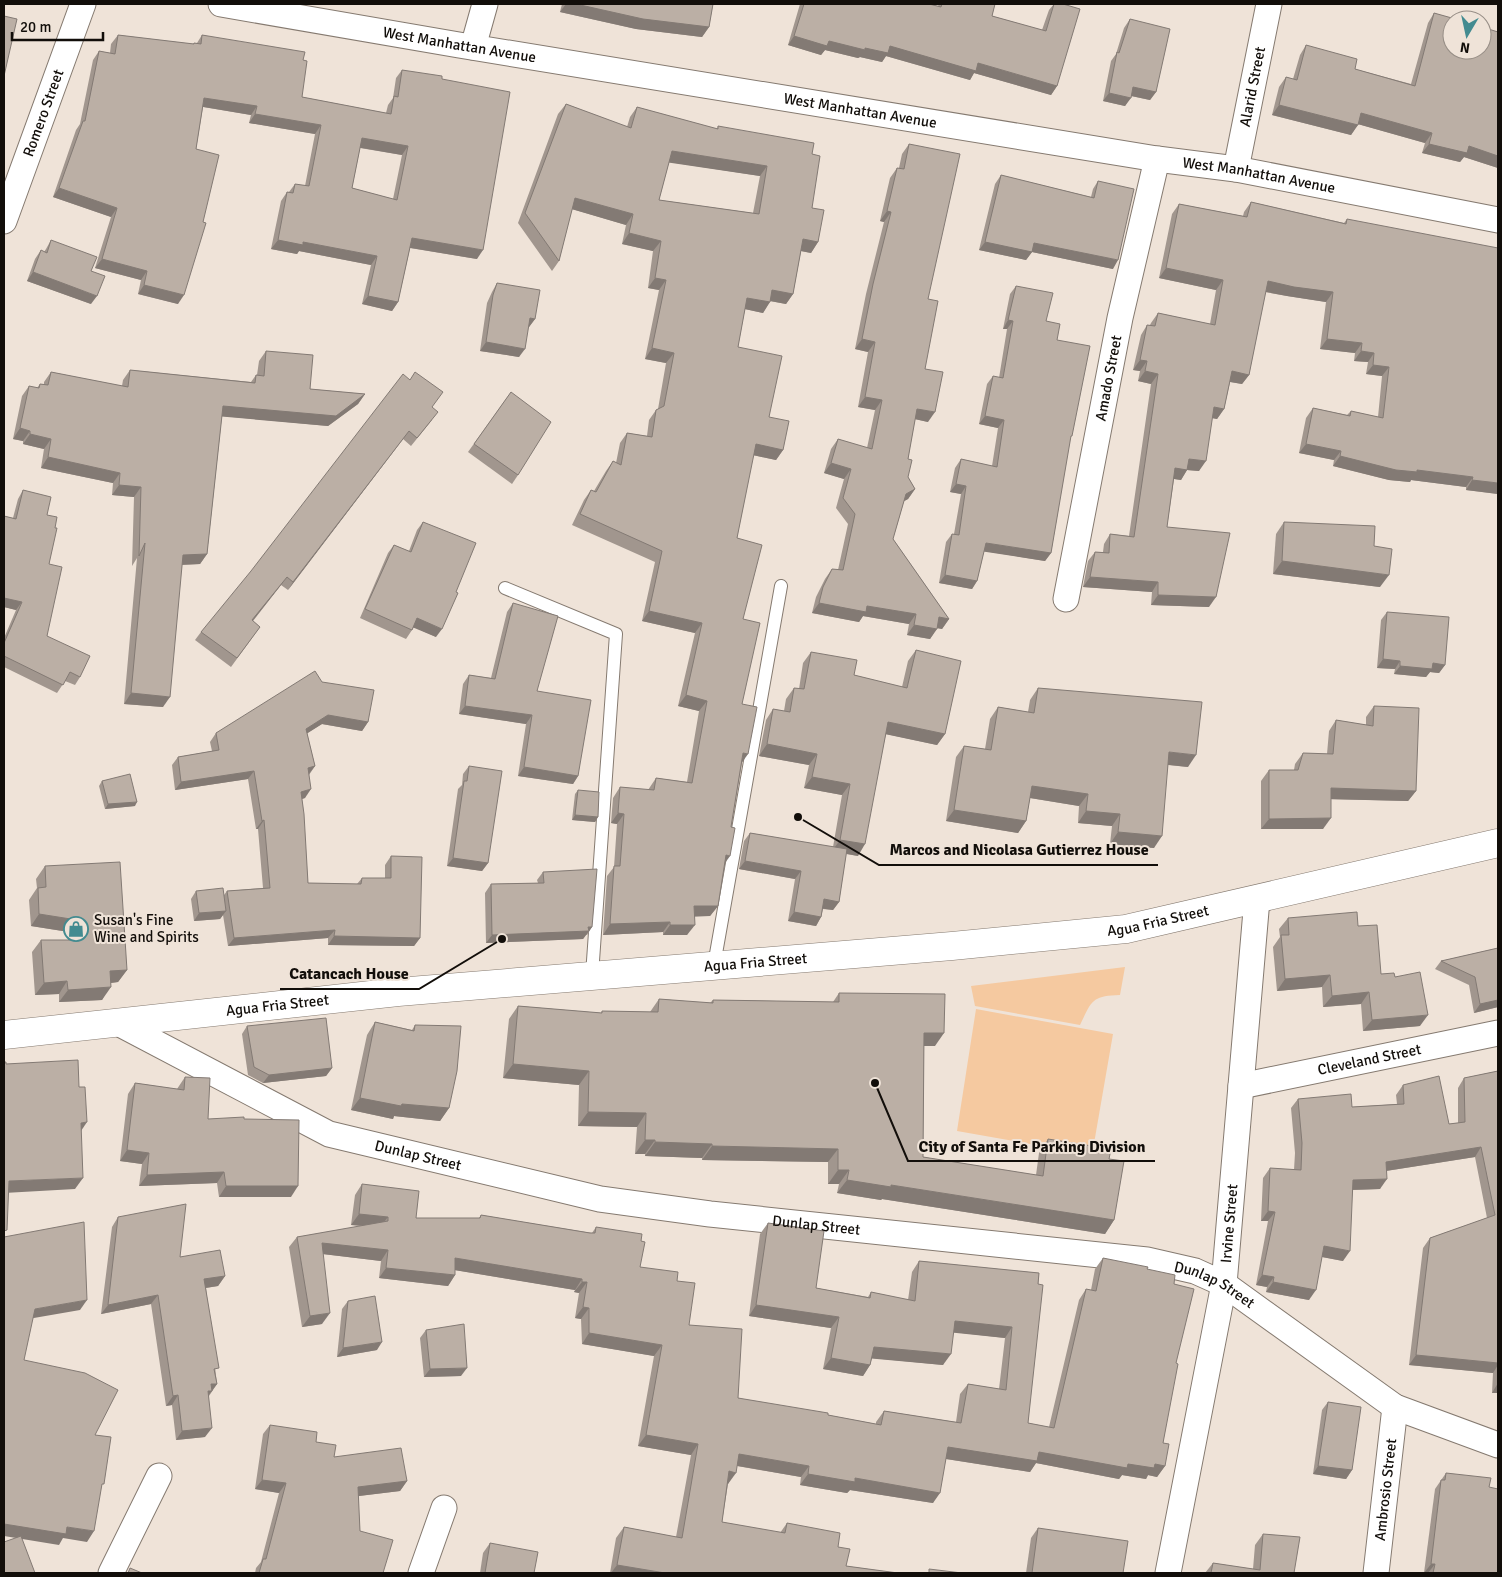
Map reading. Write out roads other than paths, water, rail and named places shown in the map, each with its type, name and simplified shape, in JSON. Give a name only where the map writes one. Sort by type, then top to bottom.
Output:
[{"type":"street","name":"Romero Street","points":[[4,221],[83,4]]},
{"type":"street","name":"West Manhattan Avenue","points":[[222,4],[1157,159],[1236,169],[1498,220]]},
{"type":"street","points":[[473,47],[485,4]]},
{"type":"street","name":"Alarid Street","points":[[1236,169],[1269,4]]},
{"type":"street","name":"Amado Street","points":[[1066,599],[1120,318],[1157,159]]},
{"type":"street","name":"Agua Fria Street","points":[[4,1034],[398,992],[952,946],[1126,929],[1498,844]]},
{"type":"street","name":"Irvine Street","points":[[1168,1573],[1224,1284],[1257,899]]},
{"type":"street","name":"Dunlap Street","points":[[118,1023],[328,1134],[590,1196],[710,1214],[1147,1260],[1195,1271],[1224,1284],[1395,1408],[1498,1445]]},
{"type":"street","name":"Cleveland Street","points":[[1241,1086],[1498,1033]]},
{"type":"street","name":"Ambrosio Street","points":[[1376,1573],[1395,1408]]},
{"type":"street","points":[[111,1573],[159,1476]]},
{"type":"street","points":[[421,1573],[444,1508]]},
{"type":"lane","points":[[714,965],[781,586]]},
{"type":"lane","points":[[505,588],[616,634],[592,975]]},
{"type":"place","name":"Marcos and Nicolasa Gutierrez House","points":[[798,817]]},
{"type":"place","name":"Susan's Fine Wine and Spirits","points":[[76,929]]},
{"type":"place","name":"Catancach House","points":[[502,939]]},
{"type":"place","name":"City of Santa Fe Parking Division","points":[[875,1083]]}]
